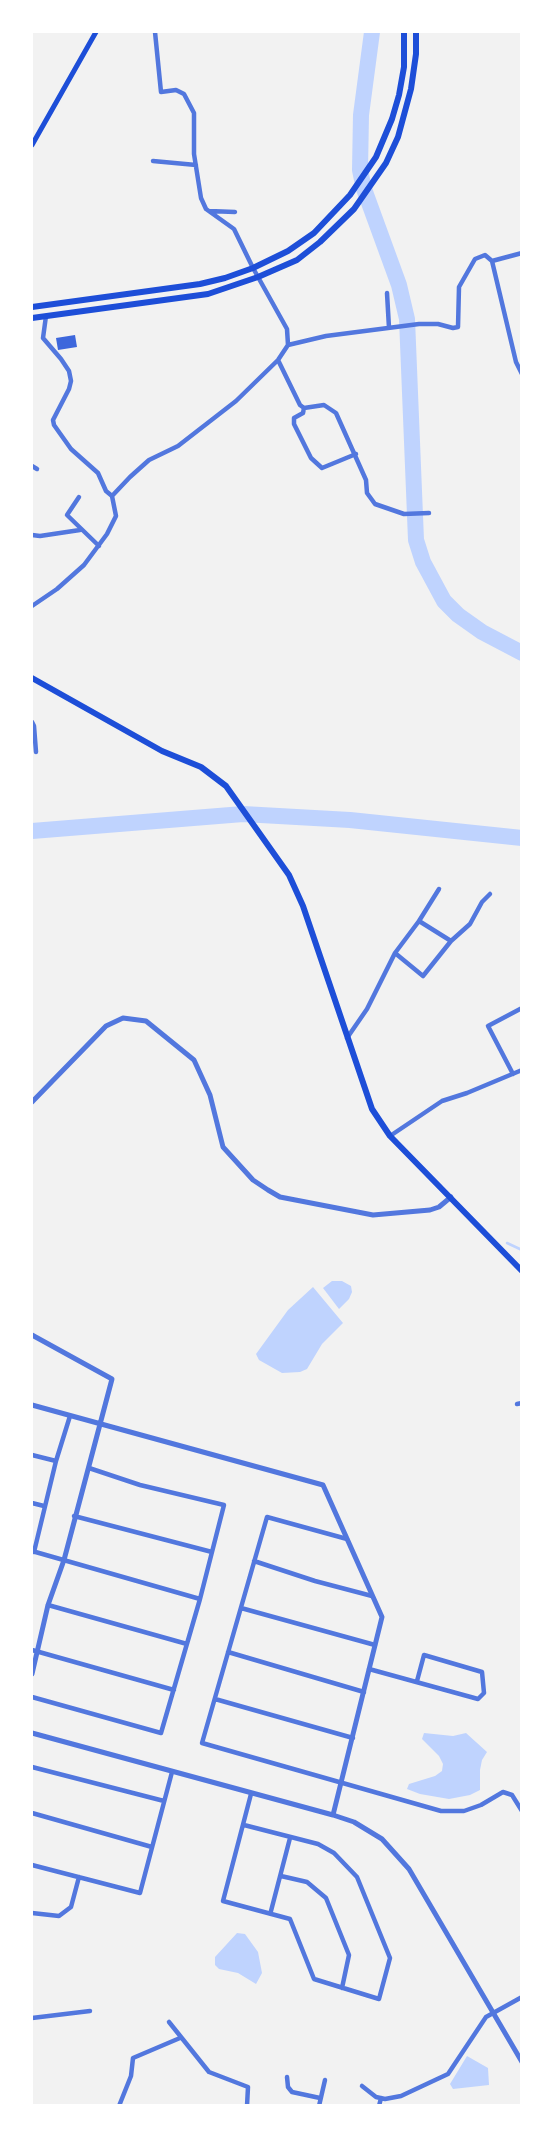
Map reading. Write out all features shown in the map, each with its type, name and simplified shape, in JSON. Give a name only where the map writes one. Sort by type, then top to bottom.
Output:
[{"type":"main road","points":[[32,145],[96,32]]},
{"type":"main road","points":[[32,307],[200,284],[253,268],[288,251],[314,233],[350,195],[376,157],[399,95],[404,66],[404,32]]},
{"type":"main road","points":[[32,318],[208,293],[258,277],[296,260],[320,243],[354,209],[375,181],[398,137],[411,89],[416,32]]},
{"type":"main road","points":[[32,678],[162,751],[213,775],[235,797],[289,875],[303,906],[372,1109],[390,1136],[522,1270]]},
{"type":"street","points":[[112,496],[149,460],[178,446],[236,401],[278,360],[288,345],[288,329],[234,229],[209,211],[201,198],[196,165],[194,113],[184,94],[176,90],[161,92],[155,32]]},
{"type":"street","points":[[153,161],[196,165]]},
{"type":"street","points":[[209,211],[235,212]]},
{"type":"street","points":[[492,261],[522,253]]},
{"type":"street","points":[[288,345],[326,336],[419,324],[457,327],[459,287],[475,259],[485,255],[492,261],[520,371]]},
{"type":"street","points":[[387,293],[392,327]]},
{"type":"street","points":[[32,606],[57,589],[84,565],[99,546],[116,516],[112,496],[106,491],[98,473],[71,449],[54,425],[53,420],[71,381],[69,371],[43,338],[46,315]]},
{"type":"street","points":[[278,360],[300,405],[304,408],[324,405],[336,413],[356,454],[366,480],[367,493],[375,504],[404,514],[429,513]]},
{"type":"street","points":[[304,408],[303,413],[294,418],[294,424],[311,458],[323,468],[356,454]]},
{"type":"street","points":[[32,466],[37,469]]},
{"type":"street","points":[[79,497],[67,515],[99,546]]},
{"type":"street","points":[[32,535],[80,530]]},
{"type":"street","points":[[32,722],[36,752]]},
{"type":"street","points":[[347,1038],[367,1009],[395,953],[439,889]]},
{"type":"street","points":[[395,953],[423,976],[451,941],[470,924],[482,902],[490,894]]},
{"type":"street","points":[[419,921],[451,941]]},
{"type":"street","points":[[513,1074],[488,1026],[522,1008]]},
{"type":"street","points":[[32,1102],[106,1026],[123,1018],[146,1021],[194,1060],[210,1095],[223,1147],[253,1180],[280,1197],[373,1215],[430,1210],[439,1207],[451,1197]]},
{"type":"street","points":[[390,1136],[442,1101],[522,1070]]},
{"type":"street","points":[[32,1335],[112,1379],[64,1560],[34,1650],[32,1674]]},
{"type":"street","points":[[32,1405],[323,1485],[382,1617],[333,1815]]},
{"type":"street","points":[[70,1416],[33,1552],[200,1599]]},
{"type":"street","points":[[32,1455],[56,1461]]},
{"type":"street","points":[[32,1697],[161,1733],[224,1505],[140,1485],[89,1468]]},
{"type":"street","points":[[32,1503],[44,1506]]},
{"type":"street","points":[[74,1516],[212,1552]]},
{"type":"street","points":[[347,1539],[267,1517],[202,1744],[441,1811],[464,1811],[503,1792],[512,1795],[522,1811]]},
{"type":"street","points":[[254,1561],[372,1596]]},
{"type":"street","points":[[48,1605],[187,1644]]},
{"type":"street","points":[[241,1608],[375,1645]]},
{"type":"street","points":[[34,1650],[174,1690]]},
{"type":"street","points":[[228,1652],[364,1692]]},
{"type":"street","points":[[369,1669],[478,1699],[484,1693],[482,1672],[424,1655],[417,1681]]},
{"type":"street","points":[[215,1699],[353,1738]]},
{"type":"street","points":[[32,1732],[333,1815],[355,1822],[382,1839],[400,1858],[522,2062]]},
{"type":"street","points":[[32,1767],[164,1801]]},
{"type":"street","points":[[32,1864],[140,1893],[172,1772]]},
{"type":"street","points":[[244,1825],[318,1843],[334,1853],[357,1877],[390,1958],[379,1999],[314,1979],[290,1919],[223,1900],[251,1794]]},
{"type":"street","points":[[32,1813],[152,1847]]},
{"type":"street","points":[[271,1912],[290,1838]]},
{"type":"street","points":[[281,1876],[307,1882],[326,1898],[349,1955],[342,1988]]},
{"type":"street","points":[[32,1913],[59,1916],[71,1907],[79,1877]]},
{"type":"street","points":[[362,2086],[381,2098],[401,2096],[448,2074],[486,2017],[522,1997]]},
{"type":"street","points":[[32,2018],[90,2011]]},
{"type":"street","points":[[169,2022],[209,2072],[248,2087],[247,2105]]},
{"type":"street","points":[[119,2105],[131,2076],[133,2058],[180,2038]]},
{"type":"street","points":[[287,2077],[288,2087],[292,2092],[320,2098]]},
{"type":"street","points":[[319,2105],[325,2080]]},
{"type":"street","points":[[379,2105],[381,2098]]},
{"type":"water","points":[[332,1281],[342,1281],[351,1286],[349,1299],[339,1309],[323,1288]]},
{"type":"water","points":[[313,1287],[343,1323],[322,1344],[307,1369],[282,1373],[259,1360],[256,1354],[288,1310]]},
{"type":"water","points":[[424,1733],[453,1736],[466,1733],[487,1752],[480,1770],[480,1790],[449,1799],[407,1789],[409,1784],[442,1771],[443,1764],[439,1756],[422,1739]]},
{"type":"water","points":[[237,1933],[245,1934],[258,1952],[262,1973],[256,1984],[238,1973],[219,1969],[215,1965],[215,1957]]},
{"type":"water","points":[[467,2056],[488,2068],[489,2085],[453,2089],[450,2084]]},
{"type":"building","points":[[75,335],[77,347],[58,350],[56,338]]},
{"type":"waterway","points":[[372,32],[361,115],[360,170],[364,189],[399,285],[407,319],[416,540],[423,562],[444,601],[482,632],[522,653]]},
{"type":"waterway","points":[[32,831],[243,814],[350,820],[522,838]]},
{"type":"waterway","points":[[507,1243],[522,1250]]}]
